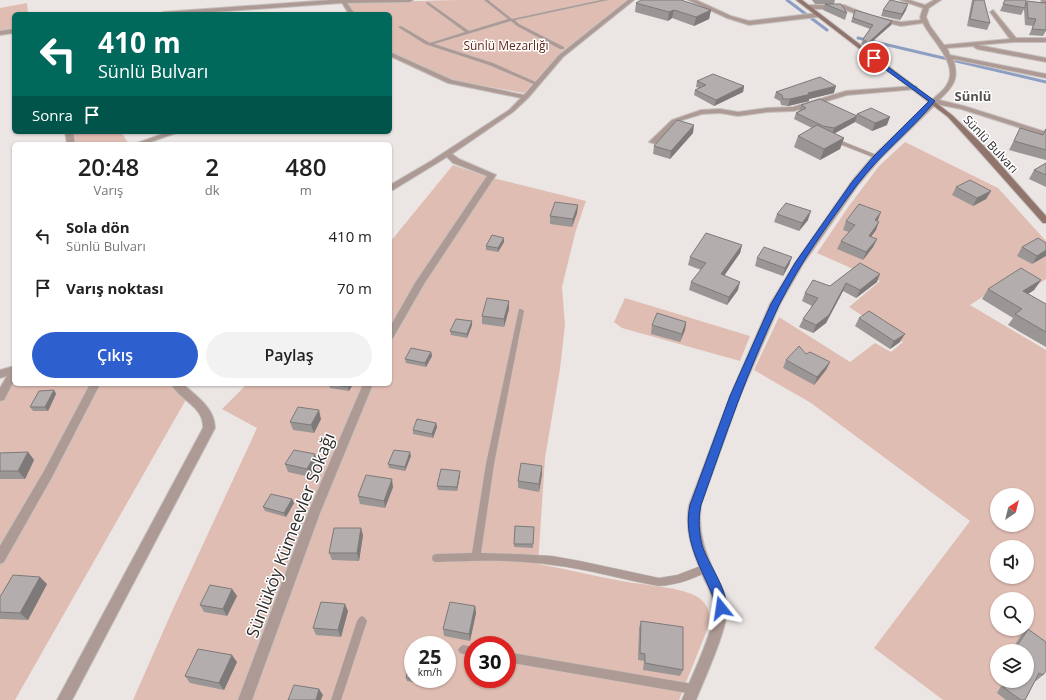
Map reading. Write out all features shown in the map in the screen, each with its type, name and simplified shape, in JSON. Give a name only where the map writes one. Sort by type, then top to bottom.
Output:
[{"type":"main road","name":"Sünlü Bulvarı","points":[[799,0],[932,101],[976,142],[1046,222]]},
{"type":"street","points":[[190,12],[343,1],[410,0]]},
{"type":"street","points":[[392,187],[448,154],[512,110],[526,97],[561,56],[631,0]]},
{"type":"street","points":[[691,0],[729,17],[749,23],[818,15]]},
{"type":"street","points":[[903,0],[926,6],[938,0]]},
{"type":"street","points":[[1044,0],[1046,8]]},
{"type":"street","points":[[343,1],[351,12]]},
{"type":"street","points":[[689,700],[720,624],[721,608],[719,597],[697,547],[693,516],[697,500],[735,396],[775,304],[799,263],[854,183],[877,157],[932,101],[945,92],[953,79],[954,72],[948,56],[924,21],[924,11],[926,6]]},
{"type":"street","points":[[808,7],[844,7],[869,17],[901,24],[933,34]]},
{"type":"street","points":[[994,12],[1014,40]]},
{"type":"street","points":[[901,24],[924,21]]},
{"type":"street","points":[[0,33],[12,31]]},
{"type":"street","points":[[943,47],[1014,40],[1046,40]]},
{"type":"street","points":[[962,45],[1046,60]]},
{"type":"street","points":[[392,55],[456,83],[526,97]]},
{"type":"street","points":[[948,56],[1046,76]]},
{"type":"street","points":[[392,61],[398,59]]},
{"type":"street","points":[[653,142],[674,121],[701,112],[720,111],[738,114],[767,110],[794,109],[846,93],[915,88]]},
{"type":"street","points":[[932,101],[962,107],[1046,134]]},
{"type":"street","points":[[144,142],[169,134]]},
{"type":"street","points":[[392,332],[420,283],[492,175],[463,164],[448,154]]},
{"type":"street","points":[[0,374],[12,371]]},
{"type":"street","points":[[0,397],[12,375]]},
{"type":"street","points":[[0,558],[48,474],[94,386]]},
{"type":"street","points":[[64,700],[209,428],[210,423],[208,415],[178,386]]},
{"type":"street","name":"Sünlüköy Kümeevler Sokağı","points":[[245,700],[314,513],[367,386]]},
{"type":"lane","points":[[486,0],[511,20],[562,48]]},
{"type":"lane","points":[[430,44],[511,20],[606,0]]},
{"type":"lane","points":[[428,3],[467,32]]},
{"type":"lane","points":[[400,27],[430,44],[491,64],[536,84]]},
{"type":"lane","points":[[830,138],[877,157]]},
{"type":"lane","points":[[476,557],[481,517],[521,311]]},
{"type":"lane","points":[[436,558],[523,557],[551,560],[659,582],[673,582],[706,568]]},
{"type":"lane","points":[[336,700],[362,621]]},
{"type":"lane","points":[[516,660],[693,689]]},
{"type":"green space","name":"Sünlü Mezarlığı","points":[[456,0],[627,0],[559,54],[524,93],[456,81],[402,58],[392,52],[392,12],[354,12],[348,3]]},
{"type":"green space","points":[[27,3],[28,12],[12,12],[12,29],[0,31],[0,8]]},
{"type":"green space","points":[[74,134],[122,134],[128,142],[76,142]]},
{"type":"green space","points":[[905,142],[998,188],[1046,241],[1046,279],[1033,288],[1013,277],[970,305],[1046,350],[1046,664],[1034,683],[1034,644],[990,644],[990,688],[1031,688],[1023,700],[943,700],[874,648],[970,521],[811,403],[754,370],[779,317],[850,362],[875,343],[891,352],[903,342],[849,307],[880,281],[817,253],[849,206],[879,166]]},
{"type":"green space","points":[[453,165],[485,176],[586,201],[576,230],[562,287],[565,325],[560,369],[545,458],[538,564],[622,581],[683,591],[699,598],[707,607],[709,625],[679,700],[133,700],[173,609],[257,428],[222,409],[245,386],[392,386],[392,240]]},
{"type":"green space","points":[[625,298],[750,336],[740,361],[622,328],[614,322]]},
{"type":"green space","points":[[12,383],[12,386],[175,386],[188,396],[15,700],[0,700],[0,388]]},
{"type":"building","points":[[641,0],[681,0],[711,10],[696,17],[674,10],[669,12],[636,3]]},
{"type":"building","points":[[890,0],[908,4],[902,14],[883,10]]},
{"type":"building","points":[[974,0],[984,0],[990,23],[970,19]]},
{"type":"building","points":[[1005,0],[1026,0],[1025,8],[1003,4]]},
{"type":"building","points":[[1027,1],[1046,3],[1046,30],[1032,29],[1036,19],[1028,18]]},
{"type":"building","points":[[825,4],[841,4],[847,13]]},
{"type":"building","points":[[855,10],[892,21],[868,43],[863,39],[873,25],[853,18]]},
{"type":"building","points":[[713,74],[744,86],[716,100],[695,90],[706,85],[697,81]]},
{"type":"building","points":[[820,77],[836,86],[790,99],[783,99],[782,95],[776,92]]},
{"type":"building","points":[[820,99],[857,116],[834,128],[823,126],[796,113],[806,108],[801,105]]},
{"type":"building","points":[[871,108],[890,117],[875,123],[857,114]]},
{"type":"building","points":[[677,120],[694,125],[671,151],[654,146]]},
{"type":"building","points":[[817,125],[844,138],[824,149],[798,136]]},
{"type":"building","points":[[1020,128],[1043,135],[1046,129],[1046,150],[1014,141]]},
{"type":"building","points":[[1046,163],[1046,175],[1034,170]]},
{"type":"building","points":[[970,180],[991,191],[977,198],[956,187]]},
{"type":"building","points":[[555,202],[578,205],[573,219],[550,216]]},
{"type":"building","points":[[786,203],[811,211],[802,223],[777,214]]},
{"type":"building","points":[[859,204],[881,212],[875,220],[879,222],[869,236],[877,239],[866,252],[841,241],[855,225],[846,221]]},
{"type":"building","points":[[706,233],[742,245],[721,274],[740,282],[729,297],[691,282],[706,263],[690,257]]},
{"type":"building","points":[[492,235],[504,238],[498,248],[486,246]]},
{"type":"building","points":[[1038,238],[1046,243],[1046,250],[1037,256],[1022,247]]},
{"type":"building","points":[[764,247],[792,257],[785,268],[757,258]]},
{"type":"building","points":[[860,263],[880,274],[860,290],[846,283],[829,315],[816,325],[803,319],[818,298],[805,293],[813,280],[830,286]]},
{"type":"building","points":[[1021,268],[1041,280],[1023,291],[1046,304],[1046,332],[1015,314],[1022,309],[988,289]]},
{"type":"building","points":[[487,298],[509,301],[504,319],[482,316]]},
{"type":"building","points":[[869,311],[905,334],[894,341],[859,318]]},
{"type":"building","points":[[657,313],[686,322],[682,334],[652,325]]},
{"type":"building","points":[[456,319],[472,321],[467,334],[450,331]]},
{"type":"building","points":[[799,346],[806,354],[810,352],[830,362],[817,377],[786,360]]},
{"type":"building","points":[[411,348],[431,352],[425,363],[405,359]]},
{"type":"building","points":[[54,390],[45,407],[30,407],[39,391]]},
{"type":"building","points":[[298,407],[319,410],[311,425],[290,422]]},
{"type":"building","points":[[417,419],[436,423],[432,434],[413,430]]},
{"type":"building","points":[[294,450],[315,454],[307,469],[285,464]]},
{"type":"building","points":[[394,450],[410,452],[405,467],[388,464]]},
{"type":"building","points":[[28,452],[18,471],[0,471],[0,453]]},
{"type":"building","points":[[521,463],[542,466],[539,484],[518,481]]},
{"type":"building","points":[[441,469],[460,471],[457,487],[437,486]]},
{"type":"building","points":[[366,475],[392,479],[384,501],[358,496]]},
{"type":"building","points":[[271,494],[292,499],[284,513],[263,507]]},
{"type":"building","points":[[515,526],[534,527],[533,544],[514,544]]},
{"type":"building","points":[[334,528],[361,528],[357,553],[329,553]]},
{"type":"building","points":[[13,575],[40,577],[20,613],[0,612],[0,597]]},
{"type":"building","points":[[210,585],[232,589],[223,609],[200,605]]},
{"type":"building","points":[[321,602],[345,604],[338,630],[313,628]]},
{"type":"building","points":[[450,602],[475,606],[469,634],[443,629]]},
{"type":"building","points":[[641,621],[683,627],[683,670],[645,663],[645,654],[640,653]]},
{"type":"building","points":[[1034,633],[1046,642],[1046,671],[1043,675],[1039,673],[1034,683],[1034,644],[1018,644],[1024,636],[1034,636]]},
{"type":"building","points":[[198,649],[232,655],[219,683],[185,676]]},
{"type":"building","points":[[294,685],[319,689],[316,700],[288,700]]},
{"type":"building","points":[[1004,688],[1031,688],[1025,700],[1021,700]]},
{"type":"waterway","points":[[787,0],[827,30]]},
{"type":"waterway","points":[[858,38],[1046,82]]},
{"type":"district","name":"Sünlü","points":[[973,96]]},
{"type":"route","points":[[721,608],[719,597],[697,547],[693,516],[695,505],[735,396],[775,304],[799,263],[854,183],[877,157],[932,101],[874,58]]}]
